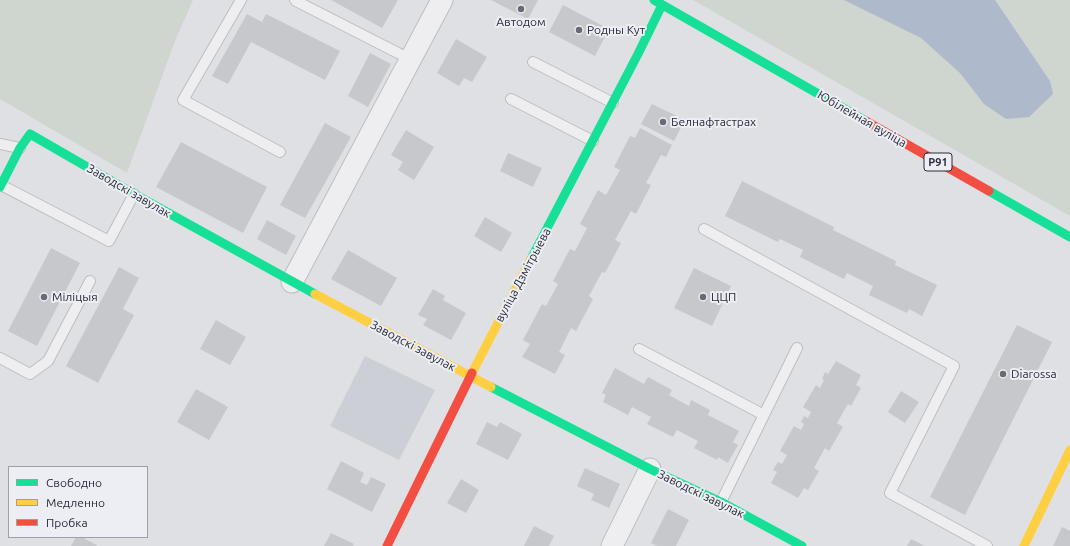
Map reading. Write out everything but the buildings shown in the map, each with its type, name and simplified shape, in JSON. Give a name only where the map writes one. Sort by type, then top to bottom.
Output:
[{"type":"street","points":[[292,282],[442,0]]},
{"type":"street","name":"вуліца Дзмітрыева","points":[[387,546],[470,376],[638,54],[658,2]]},
{"type":"street","name":"Юбілейная вуліца","points":[[658,2],[1070,237]]},
{"type":"street","name":"Заводскі завулак","points":[[20,148],[30,134],[292,282],[650,469],[721,502],[802,546]]},
{"type":"street","points":[[0,186],[20,148]]},
{"type":"street","points":[[1024,546],[1070,450]]},
{"type":"street","points":[[612,546],[650,469]]},
{"type":"lane","points":[[241,0],[183,100],[280,152]]},
{"type":"lane","points":[[295,0],[391,50],[411,58]]},
{"type":"lane","points":[[533,62],[613,103]]},
{"type":"lane","points":[[511,99],[593,141]]},
{"type":"lane","points":[[0,144],[20,148]]},
{"type":"lane","points":[[0,186],[109,241],[134,194]]},
{"type":"lane","points":[[704,229],[954,366],[890,493],[987,546]]},
{"type":"lane","points":[[0,358],[30,374],[48,361],[90,281]]},
{"type":"lane","points":[[721,502],[797,348]]},
{"type":"lane","points":[[639,349],[764,415]]},
{"type":"shaded area","points":[[0,0],[193,0],[175,41],[127,173],[0,99]]},
{"type":"shaded area","points":[[693,0],[1070,0],[1070,216]]},
{"type":"shaded area","points":[[365,356],[435,390],[399,460],[330,426]]},
{"type":"water","points":[[844,0],[995,0],[1050,81],[1053,94],[1029,117],[1006,119],[984,104],[960,73],[921,38]]},
{"type":"traffic: fast","points":[[654,0],[864,120]]},
{"type":"traffic: fast","points":[[531,259],[662,5]]},
{"type":"traffic: fast","points":[[0,187],[20,148],[30,134],[134,194],[315,294]]},
{"type":"traffic: fast","points":[[989,191],[1070,237]]},
{"type":"traffic: fast","points":[[491,387],[650,469],[721,502],[802,546]]},
{"type":"traffic: slow","points":[[472,373],[531,259]]},
{"type":"traffic: slow","points":[[315,294],[491,387]]},
{"type":"traffic: slow","points":[[1024,546],[1070,450]]},
{"type":"traffic: jam","points":[[864,120],[989,191]]},
{"type":"traffic: jam","points":[[387,546],[472,373]]},
{"type":"place","name":"Автодом","points":[[521,9]]},
{"type":"place","name":"Родны Кут","points":[[579,30]]},
{"type":"place","name":"Белнафтастрах","points":[[663,122]]},
{"type":"place","name":"Міліцыя","points":[[44,297]]},
{"type":"place","name":"ЦЦП","points":[[703,297]]},
{"type":"place","name":"Diarossa","points":[[1003,374]]}]
